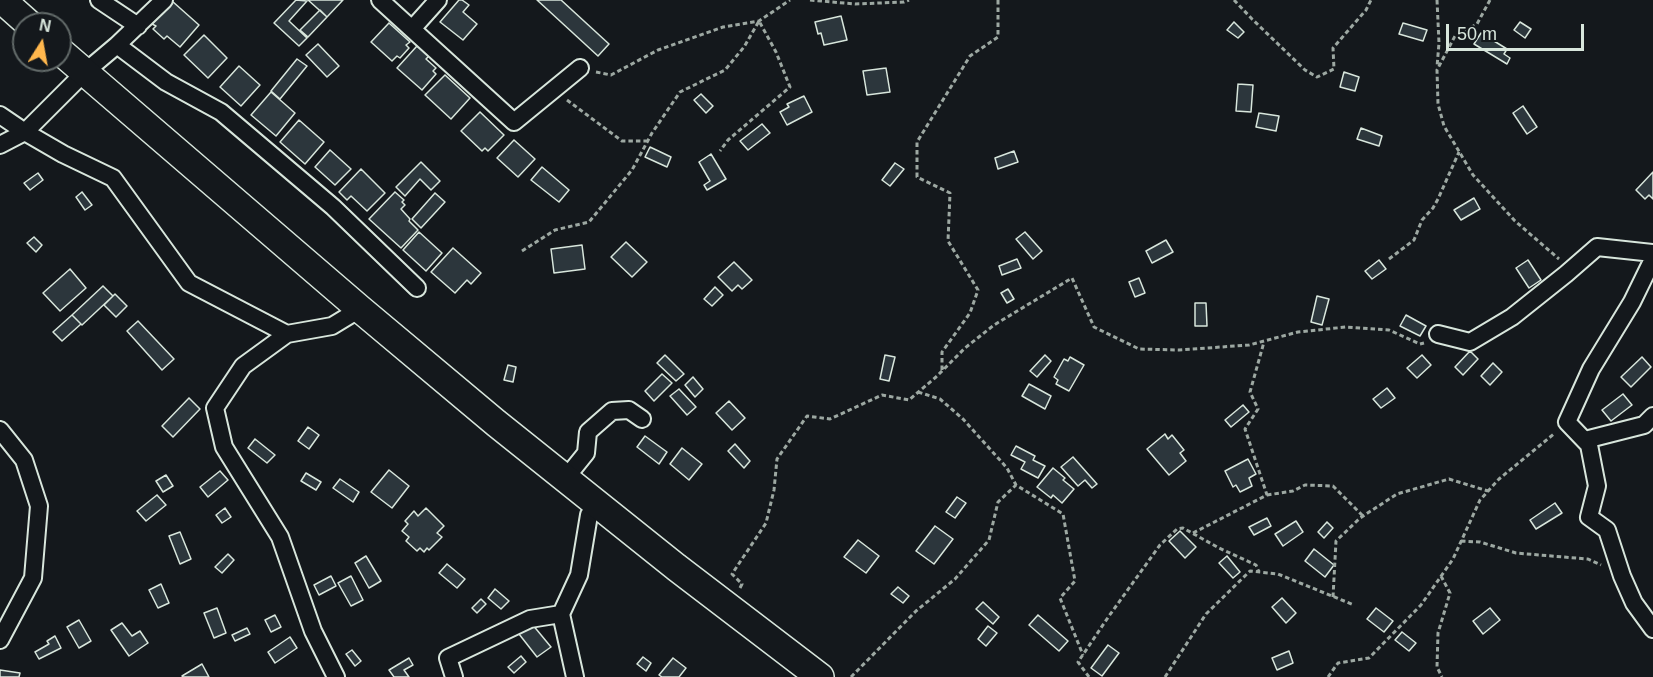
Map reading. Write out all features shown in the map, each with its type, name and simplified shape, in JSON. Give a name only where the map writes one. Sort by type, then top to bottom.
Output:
[{"type":"main road","points":[[2,0],[16,12]]},
{"type":"main road","points":[[72,61],[360,309],[565,479],[675,567],[820,677]]},
{"type":"street","points":[[99,0],[138,26]]},
{"type":"street","points":[[0,145],[25,132],[85,72],[164,0]]},
{"type":"street","points":[[380,0],[514,122],[580,68]]},
{"type":"street","points":[[412,29],[438,0]]},
{"type":"street","points":[[117,45],[166,82],[221,112],[333,207],[417,288]]},
{"type":"street","points":[[0,115],[25,132],[113,178],[189,283],[287,334]]},
{"type":"street","points":[[1438,334],[1470,342],[1512,317],[1597,247],[1653,253]]},
{"type":"street","points":[[1653,259],[1632,302],[1591,369],[1568,422],[1589,445],[1597,486],[1589,517],[1607,530],[1619,569],[1634,603],[1653,628]]},
{"type":"street","points":[[336,677],[313,631],[280,537],[224,447],[215,408],[243,366],[287,334],[333,326],[360,309]]},
{"type":"street","points":[[565,479],[586,453],[588,432],[612,411],[629,410],[642,419]]},
{"type":"street","points":[[1585,440],[1644,425],[1653,416]]},
{"type":"street","points":[[0,429],[24,460],[39,506],[33,578],[0,640]]},
{"type":"street","points":[[575,677],[561,614],[579,575],[589,515],[599,504]]},
{"type":"street","points":[[454,677],[448,658],[530,619],[561,614]]},
{"type":"path","points":[[580,68],[611,75],[658,50],[679,42],[723,27],[759,21],[790,0]]},
{"type":"path","points":[[810,0],[855,4],[909,0]]},
{"type":"path","points":[[942,370],[942,352],[970,313],[978,290],[948,241],[950,194],[917,177],[917,142],[970,56],[998,37],[998,0]]},
{"type":"path","points":[[1234,0],[1305,70],[1317,77],[1334,69],[1333,48],[1366,10],[1371,0]]},
{"type":"path","points":[[1437,0],[1438,104],[1444,126],[1473,175],[1515,221],[1563,263],[1566,274]]},
{"type":"path","points":[[1437,70],[1455,36],[1478,24],[1490,0]]},
{"type":"path","points":[[522,251],[555,230],[589,222],[632,170],[648,141],[681,92],[724,70],[744,46],[759,21]]},
{"type":"path","points":[[720,152],[728,140],[790,87],[776,52],[759,21]]},
{"type":"path","points":[[553,90],[622,141],[648,141]]},
{"type":"path","points":[[1389,259],[1413,240],[1422,220],[1438,199],[1459,152]]},
{"type":"path","points":[[729,608],[742,584],[732,574],[766,523],[774,490],[777,459],[807,416],[830,419],[882,395],[909,400],[965,348],[994,325],[1072,278],[1094,327],[1139,349],[1179,350],[1249,345],[1298,332],[1346,327],[1389,330],[1420,345],[1438,334]]},
{"type":"path","points":[[1264,341],[1250,392],[1258,409],[1245,429],[1267,495]]},
{"type":"path","points":[[918,392],[940,399],[963,419],[1007,468],[1016,485],[1063,514],[1075,581],[1060,598],[1083,655]]},
{"type":"path","points":[[1328,677],[1338,663],[1369,658],[1421,605],[1453,559],[1480,500],[1499,479],[1568,422]]},
{"type":"path","points":[[1333,597],[1336,541],[1363,516],[1397,494],[1449,479],[1488,491]]},
{"type":"path","points":[[851,677],[916,611],[955,579],[989,540],[998,502],[1016,485]]},
{"type":"path","points":[[1193,533],[1267,495],[1293,491],[1305,485],[1333,486],[1363,516]]},
{"type":"path","points":[[1089,677],[1078,662],[1160,545],[1177,529],[1183,528],[1256,565],[1259,572]]},
{"type":"path","points":[[1461,541],[1480,542],[1516,553],[1588,559],[1619,569]]},
{"type":"path","points":[[1165,677],[1206,614],[1250,571],[1278,574],[1354,605]]},
{"type":"path","points":[[1442,576],[1450,593],[1438,633],[1437,667],[1442,677]]},
{"type":"building","points":[[296,0],[307,1],[289,21],[307,38],[299,46],[274,23]]},
{"type":"building","points":[[308,0],[343,0],[327,17]]},
{"type":"building","points":[[459,0],[469,5],[463,12],[477,24],[463,40],[440,22]]},
{"type":"building","points":[[537,0],[561,0],[609,44],[598,56]]},
{"type":"building","points":[[172,1],[199,25],[180,47],[167,36],[164,39],[153,29],[156,26],[152,24]]},
{"type":"building","points":[[320,10],[327,17],[308,37],[300,30]]},
{"type":"building","points":[[841,16],[847,40],[824,45],[815,22]]},
{"type":"building","points":[[1234,22],[1244,32],[1238,38],[1227,30]]},
{"type":"building","points":[[1520,22],[1531,29],[1525,38],[1514,30]]},
{"type":"building","points":[[389,23],[410,42],[406,45],[409,48],[400,58],[397,56],[392,61],[371,42]]},
{"type":"building","points":[[1403,23],[1427,30],[1423,41],[1399,34]]},
{"type":"building","points":[[1481,33],[1507,49],[1504,54],[1510,58],[1507,64],[1474,44]]},
{"type":"building","points":[[204,35],[227,58],[208,78],[184,55]]},
{"type":"building","points":[[318,44],[339,66],[327,77],[306,55]]},
{"type":"building","points":[[417,46],[429,56],[426,59],[436,68],[433,71],[436,74],[422,90],[397,68]]},
{"type":"building","points":[[297,59],[307,66],[280,99],[271,91]]},
{"type":"building","points":[[239,66],[260,85],[241,106],[220,87]]},
{"type":"building","points":[[886,68],[890,92],[867,95],[863,71]]},
{"type":"building","points":[[1344,72],[1359,77],[1355,91],[1340,87]]},
{"type":"building","points":[[445,75],[470,98],[451,119],[425,95]]},
{"type":"building","points":[[1238,84],[1253,85],[1251,112],[1236,111]]},
{"type":"building","points":[[271,92],[295,113],[276,136],[251,115]]},
{"type":"building","points":[[701,94],[713,106],[706,113],[694,100]]},
{"type":"building","points":[[804,96],[812,112],[787,125],[780,112],[789,107],[787,104]]},
{"type":"building","points":[[1523,106],[1537,127],[1527,134],[1513,113]]},
{"type":"building","points":[[480,112],[504,135],[488,151],[485,148],[482,151],[461,131]]},
{"type":"building","points":[[1259,113],[1279,116],[1276,131],[1256,127]]},
{"type":"building","points":[[299,120],[324,142],[305,164],[280,142]]},
{"type":"building","points":[[762,124],[770,133],[748,150],[740,141]]},
{"type":"building","points":[[1361,128],[1382,136],[1379,146],[1357,139]]},
{"type":"building","points":[[514,140],[535,159],[518,177],[497,158]]},
{"type":"building","points":[[650,147],[671,157],[667,167],[645,157]]},
{"type":"building","points":[[330,150],[351,169],[335,185],[315,167]]},
{"type":"building","points":[[1014,151],[1018,162],[998,169],[995,158]]},
{"type":"building","points":[[711,154],[726,179],[707,190],[704,185],[710,181],[699,162]]},
{"type":"building","points":[[421,162],[440,181],[431,190],[420,179],[405,196],[396,187]]},
{"type":"building","points":[[895,163],[904,169],[890,186],[882,180]]},
{"type":"building","points":[[542,167],[569,190],[559,202],[531,180]]},
{"type":"building","points":[[361,169],[385,193],[367,211],[351,196],[347,200],[339,192]]},
{"type":"building","points":[[1653,172],[1653,199],[1649,195],[1645,199],[1636,190]]},
{"type":"building","points":[[38,173],[43,180],[30,190],[24,183]]},
{"type":"building","points":[[82,192],[92,205],[85,210],[76,197]]},
{"type":"building","points":[[395,192],[404,200],[402,202],[405,205],[401,209],[418,230],[401,248],[369,219]]},
{"type":"building","points":[[435,193],[445,202],[421,228],[412,219]]},
{"type":"building","points":[[1474,198],[1480,209],[1461,220],[1454,210]]},
{"type":"building","points":[[419,232],[442,253],[426,271],[403,250]]},
{"type":"building","points":[[1025,232],[1042,251],[1033,259],[1016,239]]},
{"type":"building","points":[[34,237],[42,245],[36,252],[27,243]]},
{"type":"building","points":[[1166,240],[1173,252],[1152,263],[1146,251]]},
{"type":"building","points":[[626,242],[647,262],[632,277],[611,257]]},
{"type":"building","points":[[582,245],[585,269],[554,273],[551,249]]},
{"type":"building","points":[[453,248],[481,273],[471,284],[467,280],[455,293],[431,272]]},
{"type":"building","points":[[1017,259],[1021,268],[1002,275],[999,266]]},
{"type":"building","points":[[1379,260],[1386,269],[1372,279],[1365,271]]},
{"type":"building","points":[[1528,260],[1541,280],[1529,288],[1516,268]]},
{"type":"building","points":[[734,262],[752,280],[742,289],[738,285],[732,291],[718,277]]},
{"type":"building","points":[[70,269],[86,288],[60,311],[43,293]]},
{"type":"building","points":[[1139,278],[1145,293],[1135,297],[1129,282]]},
{"type":"building","points":[[103,286],[113,296],[82,325],[72,315]]},
{"type":"building","points":[[715,287],[723,295],[712,306],[704,299]]},
{"type":"building","points":[[1008,289],[1014,299],[1007,303],[1001,293]]},
{"type":"building","points":[[115,294],[127,306],[116,317],[104,305]]},
{"type":"building","points":[[1317,296],[1329,299],[1322,325],[1311,322]]},
{"type":"building","points":[[1195,303],[1206,303],[1207,326],[1195,326]]},
{"type":"building","points":[[72,315],[81,324],[62,341],[53,332]]},
{"type":"building","points":[[1406,315],[1426,326],[1420,336],[1400,326]]},
{"type":"building","points":[[138,321],[174,359],[162,370],[127,331]]},
{"type":"building","points":[[1470,351],[1478,359],[1463,375],[1455,367]]},
{"type":"building","points":[[665,355],[684,374],[676,381],[657,363]]},
{"type":"building","points":[[885,355],[895,357],[889,381],[880,379]]},
{"type":"building","points":[[1045,355],[1051,361],[1037,377],[1030,371]]},
{"type":"building","points":[[1422,355],[1431,365],[1417,378],[1407,368]]},
{"type":"building","points":[[1070,357],[1084,365],[1069,391],[1056,384],[1058,380],[1054,377],[1064,359],[1068,361]]},
{"type":"building","points":[[1642,357],[1651,367],[1631,387],[1621,377]]},
{"type":"building","points":[[1493,363],[1502,372],[1490,385],[1481,376]]},
{"type":"building","points":[[508,365],[516,367],[513,382],[504,380]]},
{"type":"building","points":[[662,374],[672,383],[654,401],[645,391]]},
{"type":"building","points":[[693,377],[703,389],[695,397],[685,385]]},
{"type":"building","points":[[1029,384],[1051,396],[1045,409],[1022,396]]},
{"type":"building","points":[[1387,388],[1395,398],[1381,408],[1373,399]]},
{"type":"building","points":[[679,389],[696,407],[687,415],[670,396]]},
{"type":"building","points":[[1623,394],[1632,405],[1611,421],[1602,410]]},
{"type":"building","points":[[189,398],[200,409],[173,437],[162,426]]},
{"type":"building","points":[[729,401],[745,418],[732,430],[716,413]]},
{"type":"building","points":[[1243,405],[1249,412],[1231,427],[1225,420]]},
{"type":"building","points":[[308,427],[319,435],[309,449],[298,441]]},
{"type":"building","points":[[1165,434],[1168,439],[1172,435],[1184,450],[1180,453],[1186,461],[1169,475],[1147,449]]},
{"type":"building","points":[[645,436],[667,452],[659,464],[637,447]]},
{"type":"building","points":[[255,439],[275,455],[267,463],[248,448]]},
{"type":"building","points":[[735,444],[750,461],[744,468],[728,451]]},
{"type":"building","points":[[1016,446],[1035,456],[1033,460],[1045,466],[1038,478],[1021,469],[1025,462],[1011,455]]},
{"type":"building","points":[[682,448],[702,464],[689,480],[670,464]]},
{"type":"building","points":[[1073,457],[1097,484],[1092,488],[1085,480],[1078,486],[1061,467]]},
{"type":"building","points":[[1248,459],[1256,474],[1249,478],[1252,486],[1240,492],[1236,485],[1233,487],[1225,471]]},
{"type":"building","points":[[1053,468],[1074,489],[1062,503],[1053,495],[1051,498],[1037,487]]},
{"type":"building","points":[[389,470],[409,486],[392,508],[371,492]]},
{"type":"building","points":[[220,471],[228,480],[208,497],[200,487]]},
{"type":"building","points":[[306,473],[321,482],[316,490],[301,481]]},
{"type":"building","points":[[166,475],[173,486],[163,492],[156,481]]},
{"type":"building","points":[[340,479],[359,492],[353,502],[333,488]]},
{"type":"building","points":[[157,495],[166,505],[146,521],[137,511]]},
{"type":"building","points":[[957,497],[966,503],[955,518],[946,512]]},
{"type":"building","points":[[1555,503],[1562,513],[1536,529],[1530,520]]},
{"type":"building","points":[[225,508],[231,517],[222,523],[216,515]]},
{"type":"building","points":[[426,508],[444,526],[437,533],[442,537],[424,552],[420,548],[417,551],[406,541],[409,537],[402,531],[408,524],[405,521],[414,511],[418,516]]},
{"type":"building","points":[[1267,518],[1271,526],[1254,535],[1249,527]]},
{"type":"building","points":[[1296,521],[1303,532],[1283,546],[1275,534]]},
{"type":"building","points":[[1327,522],[1333,528],[1324,538],[1318,532]]},
{"type":"building","points":[[935,526],[953,539],[934,564],[916,551]]},
{"type":"building","points":[[1180,531],[1196,547],[1185,558],[1169,541]]},
{"type":"building","points":[[180,532],[191,559],[180,564],[169,536]]},
{"type":"building","points":[[858,540],[879,556],[866,573],[844,557]]},
{"type":"building","points":[[1314,549],[1334,565],[1325,577],[1305,561]]},
{"type":"building","points":[[228,554],[234,560],[222,573],[215,567]]},
{"type":"building","points":[[366,556],[381,581],[369,588],[355,563]]},
{"type":"building","points":[[1227,556],[1240,572],[1233,578],[1219,563]]},
{"type":"building","points":[[447,564],[465,579],[457,588],[439,573]]},
{"type":"building","points":[[331,576],[336,586],[319,595],[314,585]]},
{"type":"building","points":[[351,576],[363,600],[351,606],[338,583]]},
{"type":"building","points":[[161,584],[169,603],[158,608],[149,590]]},
{"type":"building","points":[[898,587],[909,596],[903,603],[891,594]]},
{"type":"building","points":[[495,589],[509,601],[501,609],[488,598]]},
{"type":"building","points":[[1282,598],[1296,613],[1286,623],[1272,607]]},
{"type":"building","points":[[481,599],[486,604],[477,613],[472,608]]},
{"type":"building","points":[[983,602],[999,617],[993,624],[976,609]]},
{"type":"building","points":[[217,608],[226,633],[214,638],[204,613]]},
{"type":"building","points":[[1376,608],[1393,621],[1384,632],[1367,619]]},
{"type":"building","points":[[1490,608],[1500,620],[1483,634],[1473,621]]},
{"type":"building","points":[[275,615],[281,627],[271,632],[265,620]]},
{"type":"building","points":[[1038,615],[1068,641],[1059,651],[1029,625]]},
{"type":"building","points":[[79,620],[91,641],[79,648],[67,627]]},
{"type":"building","points":[[122,623],[132,636],[140,631],[148,643],[129,656],[111,630]]},
{"type":"building","points":[[532,624],[551,647],[537,657],[519,634]]},
{"type":"building","points":[[988,626],[997,633],[986,646],[978,639]]},
{"type":"building","points":[[247,628],[250,634],[235,641],[232,635]]},
{"type":"building","points":[[1402,632],[1416,643],[1409,651],[1395,640]]},
{"type":"building","points":[[55,636],[61,648],[39,659],[35,652],[49,644],[47,641]]},
{"type":"building","points":[[290,637],[297,648],[275,663],[268,652]]},
{"type":"building","points":[[1108,645],[1119,653],[1102,676],[1091,668]]},
{"type":"building","points":[[352,650],[361,661],[355,666],[346,654]]},
{"type":"building","points":[[1289,651],[1293,663],[1277,670],[1272,658]]},
{"type":"building","points":[[521,656],[526,662],[514,673],[508,667]]},
{"type":"building","points":[[643,657],[651,663],[646,671],[637,664]]},
{"type":"building","points":[[409,658],[413,665],[404,670],[409,677],[394,677],[389,670]]},
{"type":"building","points":[[673,658],[686,668],[679,677],[659,675]]},
{"type":"building","points":[[202,664],[209,677],[182,676]]},
{"type":"building","points":[[0,670],[20,673],[19,677],[0,677]]}]
